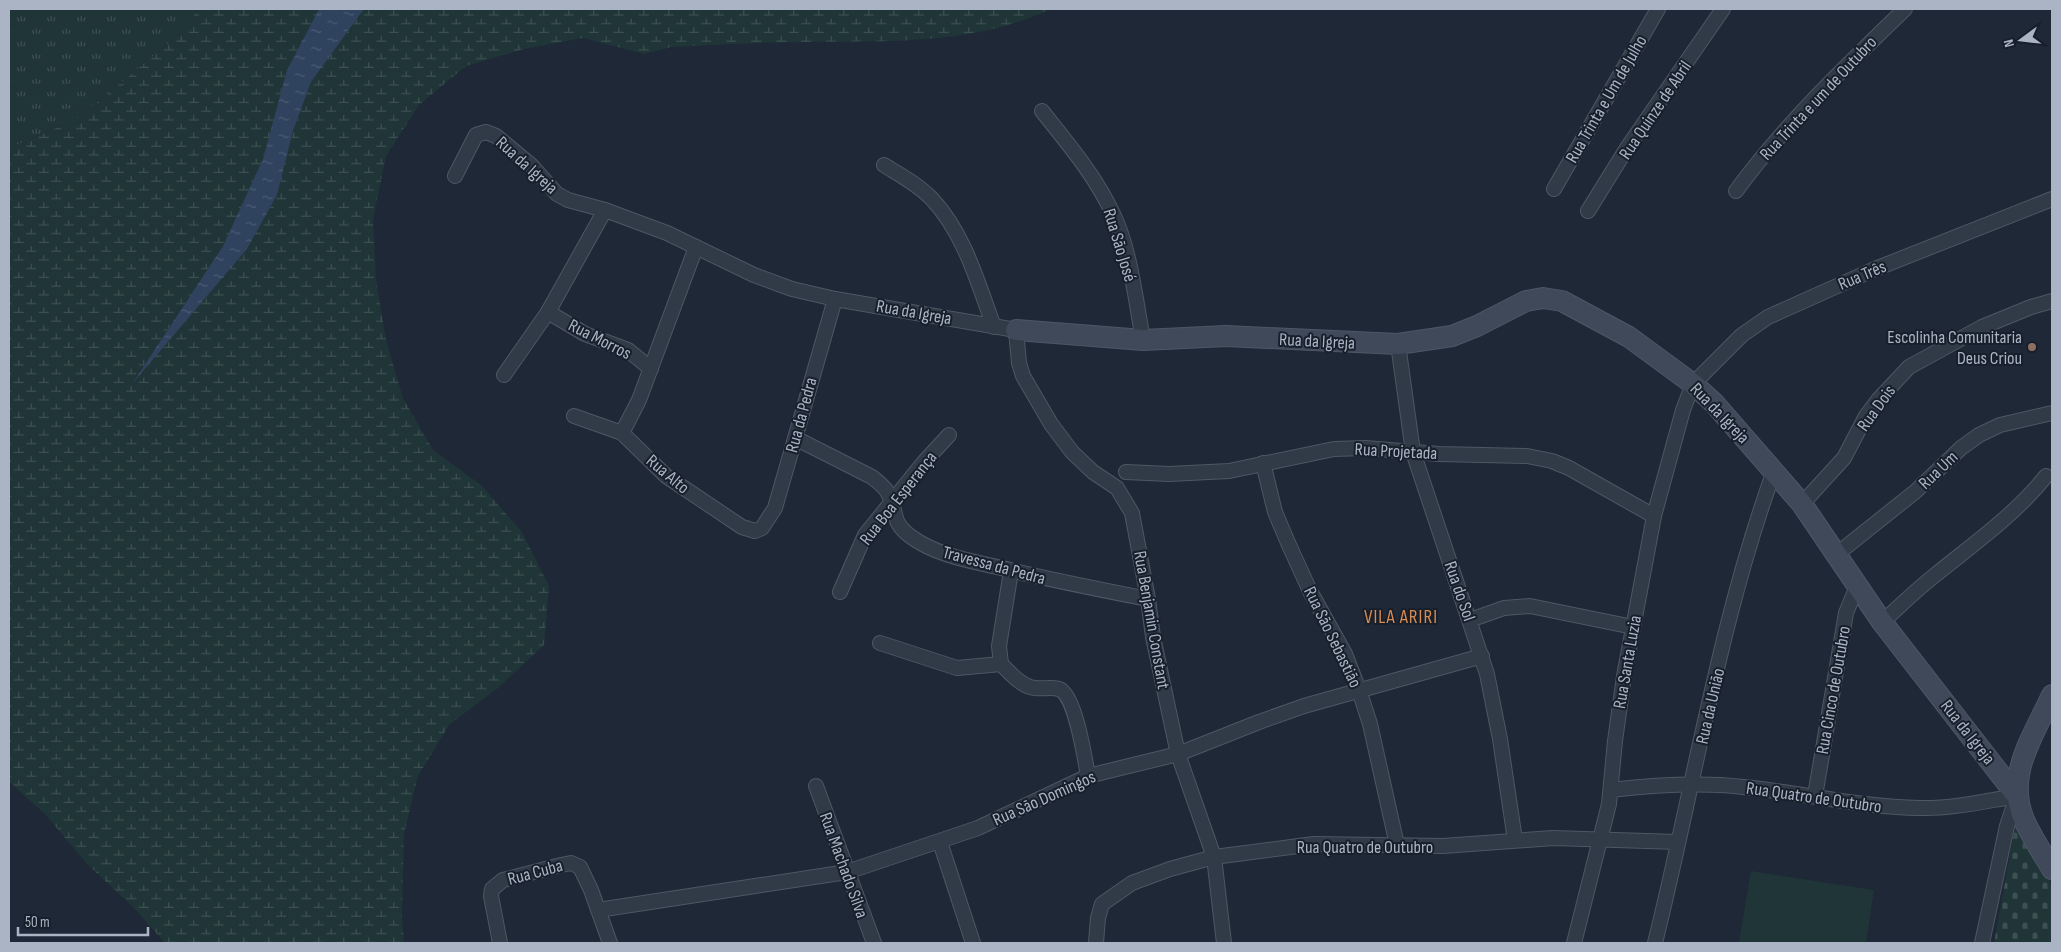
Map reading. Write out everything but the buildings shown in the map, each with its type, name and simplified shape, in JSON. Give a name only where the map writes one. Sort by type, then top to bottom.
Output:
[{"type":"street","name":"Rua Trinta e Um de Julho","points":[[1554,189],[1658,9]]},
{"type":"street","name":"Rua Quinze de Abril","points":[[1588,211],[1627,148],[1723,9]]},
{"type":"street","name":"Rua Trinta e um de Outubro","points":[[1736,191],[1758,160],[1802,110],[1905,9]]},
{"type":"street","name":"Rua São José","points":[[1042,111],[1093,176],[1114,216],[1128,262],[1143,340]]},
{"type":"street","name":"Rua da Igreja","points":[[455,176],[476,135],[486,132],[496,136],[532,166],[557,194],[568,200],[605,210],[667,233],[754,275],[792,289],[834,299],[1016,330],[1143,340],[1226,336],[1398,344],[1452,336],[1477,326],[1526,301],[1543,298],[1562,301],[1630,337],[1694,384],[1714,403],[1802,504],[1882,622],[2017,796]]},
{"type":"street","points":[[884,166],[916,185],[931,198],[951,224],[965,252],[994,326]]},
{"type":"street","name":"Rua Três","points":[[1694,384],[1742,334],[1768,317],[1874,269],[2052,199]]},
{"type":"street","name":"Rua Morros","points":[[504,375],[548,312],[605,210]]},
{"type":"street","points":[[622,433],[639,400],[696,247]]},
{"type":"street","name":"Rua da Pedra","points":[[762,528],[775,508],[834,299]]},
{"type":"street","name":"Rua Dois","points":[[1802,504],[1844,458],[1866,416],[1878,400],[1909,367],[1982,327],[2031,306],[2052,301]]},
{"type":"street","name":"Rua Morros","points":[[548,312],[585,334],[628,350],[651,369]]},
{"type":"street","name":"Rua Benjamin Constant","points":[[1016,330],[1019,363],[1023,376],[1051,424],[1072,452],[1093,472],[1117,488],[1132,512],[1153,637],[1178,754],[1214,857],[1224,943]]},
{"type":"street","name":"Rua do Sol","points":[[1398,344],[1413,452],[1482,656],[1500,739],[1515,840]]},
{"type":"street","name":"Rua Santa Luzia","points":[[1574,943],[1611,790],[1614,741],[1654,516],[1683,410],[1694,384]]},
{"type":"street","name":"Rua Um","points":[[1837,554],[1916,491],[1960,448],[1979,435],[2000,425],[2052,413]]},
{"type":"street","name":"Rua Alto","points":[[574,416],[622,433],[666,476],[707,504],[742,527],[754,531],[762,528]]},
{"type":"street","name":"Rua Boa Esperança","points":[[840,592],[865,535],[892,504],[924,462],[949,435]]},
{"type":"street","name":"Travessa da Pedra","points":[[795,438],[872,477],[882,486],[892,504],[894,518],[898,525],[917,540],[932,548],[970,562],[1148,599]]},
{"type":"street","name":"Rua Projetada","points":[[1126,472],[1169,474],[1229,471],[1334,450],[1365,448],[1413,452],[1527,456],[1552,461],[1583,476],[1654,516]]},
{"type":"street","name":"Rua São Sebastião","points":[[1263,463],[1275,512],[1285,537],[1310,591],[1345,654],[1359,690],[1370,724],[1397,845]]},
{"type":"street","name":"Rua da União","points":[[1655,943],[1733,606],[1756,521],[1774,471]]},
{"type":"street","points":[[1882,622],[1932,577],[1980,539],[2032,492],[2046,476]]},
{"type":"street","points":[[1011,571],[999,646],[1001,664],[1018,680],[1033,688],[1058,689],[1065,692],[1072,705],[1088,776]]},
{"type":"street","name":"Rua Cinco de Outubro","points":[[1814,796],[1846,613],[1857,586]]},
{"type":"street","points":[[1470,620],[1504,608],[1530,606],[1633,627]]},
{"type":"street","points":[[880,642],[958,668],[1001,664]]},
{"type":"street","name":"Rua São Domingos","points":[[598,910],[847,872],[978,828],[1088,776],[1178,754],[1259,722],[1359,690],[1482,656]]},
{"type":"street","points":[[1982,943],[2007,826],[2017,796],[2020,767],[2052,695]]},
{"type":"street","name":"Rua Quatro de Outubro","points":[[1611,790],[1650,785],[1741,786],[1887,807],[1921,808],[1947,807],[2017,796]]},
{"type":"street","name":"Rua Machado Silva","points":[[816,786],[874,943]]},
{"type":"street","points":[[2017,796],[2027,826],[2052,869]]},
{"type":"street","name":"Rua Quatro de Outubro","points":[[1096,943],[1098,918],[1102,904],[1132,883],[1170,869],[1214,857],[1314,844],[1443,846],[1553,838],[1678,842]]},
{"type":"street","points":[[940,842],[973,943]]},
{"type":"street","name":"Rua Cuba","points":[[500,943],[491,896],[492,889],[496,884],[526,873],[561,864],[576,864],[580,867],[591,890],[598,910]]},
{"type":"street","points":[[598,910],[610,943]]},
{"type":"green space","points":[[9,9],[199,9],[174,39],[77,119],[9,147]]},
{"type":"green space","points":[[199,9],[319,9],[287,70],[264,159],[223,246],[135,379],[247,249],[277,195],[293,131],[311,82],[364,9],[1050,9],[1021,21],[991,30],[929,39],[897,41],[770,42],[671,47],[644,54],[583,38],[524,49],[466,66],[419,105],[386,156],[373,219],[376,279],[386,340],[403,398],[433,450],[481,485],[522,532],[549,586],[544,645],[498,688],[450,724],[418,776],[404,834],[402,915],[404,943],[165,943],[134,908],[86,863],[45,814],[9,782],[9,147],[77,119],[174,39]]},
{"type":"green space","points":[[2016,822],[2052,885],[2052,943],[1994,943]]},
{"type":"green space","points":[[1751,871],[1874,890],[1866,943],[1739,942]]},
{"type":"water","points":[[319,9],[364,9],[311,82],[293,131],[277,195],[247,249],[132,384],[223,246],[263,159],[287,70]]},
{"type":"place","name":"Escolinha Comunitaria Deus Criou","points":[[2032,347]]},
{"type":"district","name":"VILA ARIRI","points":[[1401,616]]}]
